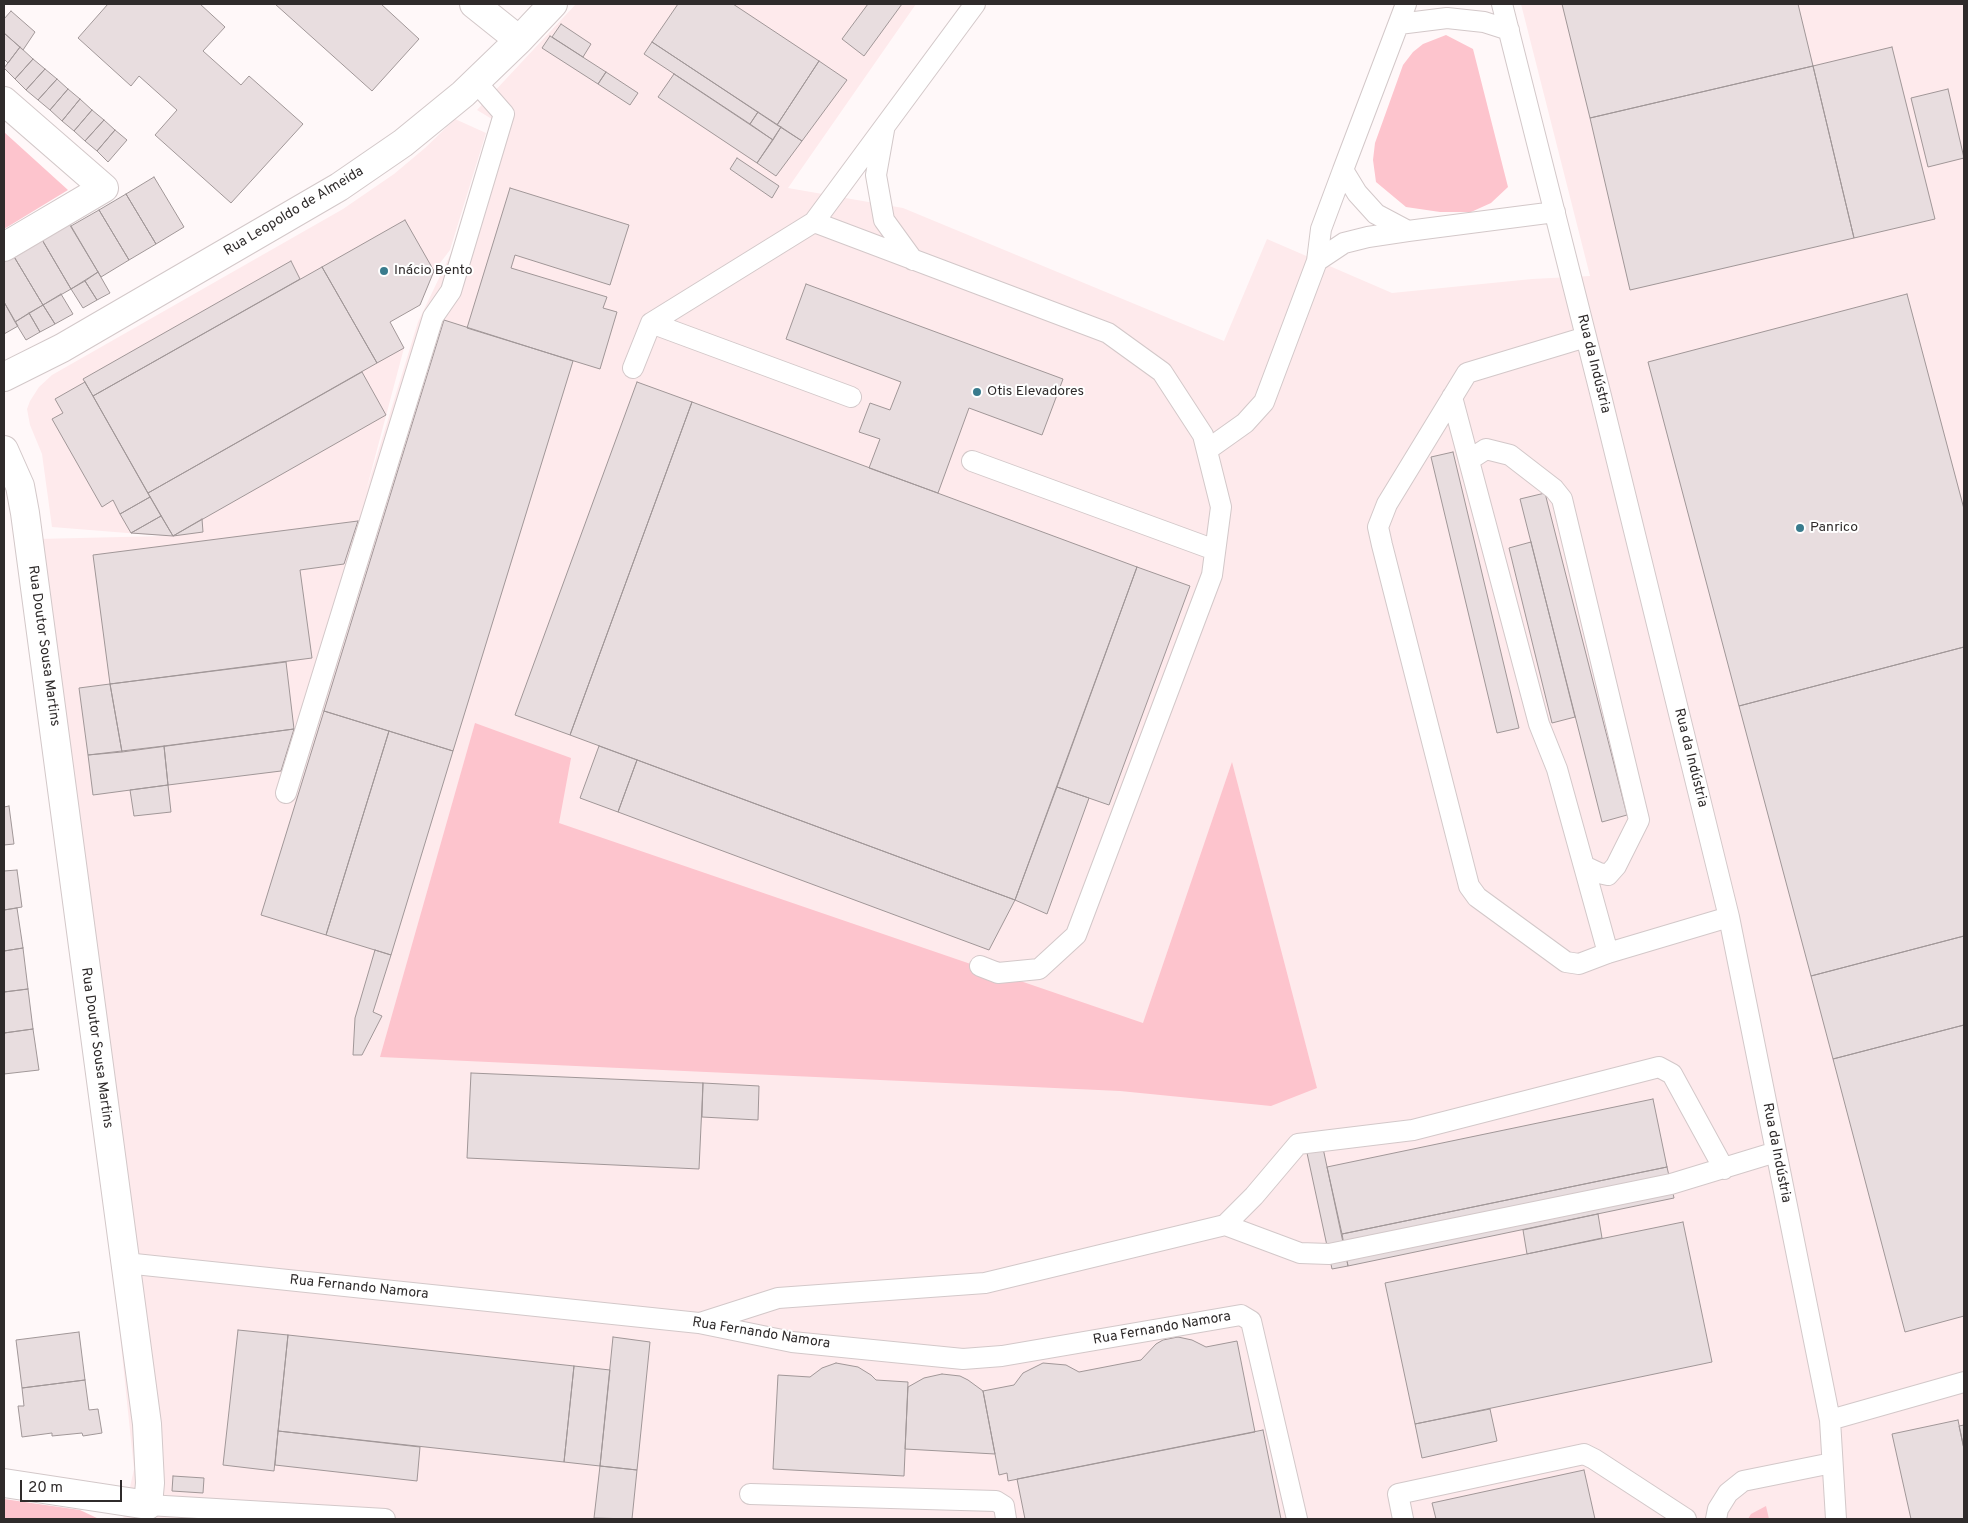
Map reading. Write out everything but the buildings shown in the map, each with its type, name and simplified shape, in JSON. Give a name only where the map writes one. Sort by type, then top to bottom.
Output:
[{"type":"street","points":[[474,4],[519,40]]},
{"type":"street","name":"Rua Leopoldo de Almeida","points":[[4,377],[62,348],[339,187],[403,143],[476,82],[552,4]]},
{"type":"street","points":[[4,101],[104,188],[4,247]]},
{"type":"street","name":"Rua Doutor Sousa Martins","points":[[4,450],[20,486],[25,512],[146,1424],[150,1483],[148,1512]]},
{"type":"street","points":[[4,1483],[148,1512]]},
{"type":"lane","points":[[634,368],[651,323],[814,222],[975,4]]},
{"type":"lane","points":[[1207,450],[1245,423],[1264,402],[1317,260],[1322,228],[1406,4]]},
{"type":"lane","name":"Rua da Indústria","points":[[1502,4],[1729,917],[1830,1420],[1836,1519]]},
{"type":"lane","points":[[1399,24],[1447,18],[1484,22],[1509,30]]},
{"type":"lane","points":[[286,793],[433,317],[451,292],[504,114],[476,82]]},
{"type":"lane","points":[[884,125],[876,175],[884,220],[914,260]]},
{"type":"lane","points":[[1343,170],[1357,193],[1376,214],[1408,231]]},
{"type":"lane","points":[[1317,260],[1344,243],[1368,236],[1555,212]]},
{"type":"lane","points":[[814,222],[1108,333],[1162,372],[1203,435],[1221,507],[1212,575],[1076,935],[1040,970],[998,973],[980,966]]},
{"type":"lane","points":[[651,323],[851,397]]},
{"type":"lane","points":[[1586,337],[1467,373],[1387,504],[1378,527],[1388,569],[1469,886],[1476,897],[1566,962],[1579,964],[1608,953],[1729,917]]},
{"type":"lane","points":[[1452,398],[1539,724],[1557,769],[1608,953]]},
{"type":"lane","points":[[1469,460],[1486,448],[1510,455],[1554,489],[1562,499],[1639,820],[1616,866],[1608,875],[1584,866]]},
{"type":"lane","points":[[972,461],[1215,550]]},
{"type":"lane","points":[[700,1323],[778,1298],[985,1283],[1225,1225],[1254,1196],[1298,1144],[1413,1130],[1659,1067],[1672,1074],[1724,1169]]},
{"type":"lane","points":[[1225,1225],[1300,1253],[1329,1254],[1671,1184],[1776,1152]]},
{"type":"lane","name":"Rua Fernando Namora","points":[[125,1263],[700,1323],[792,1342],[963,1359],[1002,1356],[1241,1315],[1251,1322],[1297,1519]]},
{"type":"lane","points":[[1830,1420],[1964,1382]]},
{"type":"lane","points":[[1404,1519],[1398,1494],[1584,1454],[1686,1519]]},
{"type":"lane","points":[[1716,1519],[1718,1509],[1728,1493],[1743,1481],[1832,1462]]},
{"type":"lane","points":[[750,1494],[996,1501],[1004,1506],[1006,1519]]},
{"type":"lane","points":[[148,1512],[385,1519]]},
{"type":"shaded area","points":[[576,4],[916,4],[788,188],[903,208],[1224,341],[1267,239],[1392,293],[1532,279],[1590,276],[1521,4],[1964,4],[1964,1519],[123,1519],[134,1469],[37,539],[165,536],[52,527],[42,454],[30,425],[27,409],[39,387],[52,375],[343,209],[394,174],[455,119],[486,133],[450,250],[434,271],[420,305],[390,322],[404,348],[366,491],[418,322],[510,130],[477,110]]},
{"type":"shaded area","points":[[1446,35],[1473,49],[1508,187],[1491,203],[1471,212],[1440,212],[1406,207],[1376,182],[1373,160],[1375,143],[1403,65],[1413,52],[1423,44]]},
{"type":"shaded area","points":[[4,132],[68,190],[4,229]]},
{"type":"shaded area","points":[[475,723],[571,758],[559,823],[1143,1023],[1232,762],[1317,1088],[1271,1106],[1120,1091],[380,1057]]},
{"type":"shaded area","points":[[4,1499],[80,1510],[99,1519],[4,1519]]},
{"type":"shaded area","points":[[1766,1506],[1769,1519],[1748,1519],[1751,1514]]},
{"type":"place","name":"Inácio Bento","points":[[384,271]]},
{"type":"place","name":"Otis Elevadores","points":[[977,392]]},
{"type":"place","name":"Panrico","points":[[1800,528]]}]
